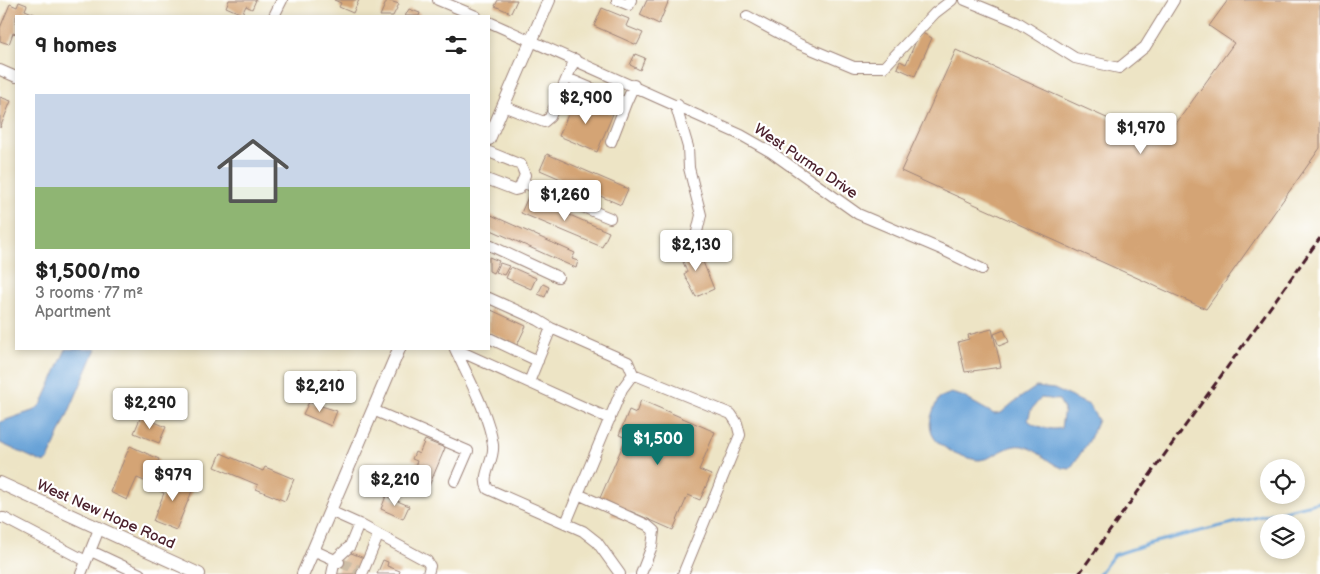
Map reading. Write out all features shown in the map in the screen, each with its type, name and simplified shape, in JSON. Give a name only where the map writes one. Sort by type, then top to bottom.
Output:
[{"type":"main road","points":[[490,137],[549,0]]},
{"type":"main road","points":[[303,574],[398,350]]},
{"type":"main road","name":"West New Hope Road","points":[[0,483],[194,573]]},
{"type":"street","points":[[274,15],[282,0]]},
{"type":"street","points":[[438,0],[474,15]]},
{"type":"street","points":[[617,0],[629,5],[631,0]]},
{"type":"street","points":[[747,16],[799,44],[854,67],[884,67],[935,13],[952,0]]},
{"type":"street","points":[[965,0],[1016,21],[1075,58],[1119,68],[1145,47],[1174,0]]},
{"type":"street","name":"West Purma Drive","points":[[490,22],[634,85],[741,135],[771,152],[858,214],[943,250],[982,269]]},
{"type":"street","points":[[503,106],[544,122],[550,117],[575,59]]},
{"type":"street","points":[[0,70],[15,77]]},
{"type":"street","points":[[567,78],[626,103]]},
{"type":"street","points":[[611,142],[634,85]]},
{"type":"street","points":[[678,105],[677,110],[688,147],[689,168],[701,215],[697,232]]},
{"type":"street","points":[[490,152],[521,165],[525,175],[519,189],[515,190],[490,180]]},
{"type":"street","points":[[522,182],[610,218]]},
{"type":"street","points":[[490,245],[558,277]]},
{"type":"street","points":[[490,298],[628,362],[633,374],[731,414],[737,423],[740,435],[683,574]]},
{"type":"street","points":[[529,382],[551,328]]},
{"type":"street","points":[[490,338],[538,361]]},
{"type":"street","points":[[455,350],[489,428],[493,446],[493,459],[485,475],[484,483],[488,489],[583,531],[597,542],[620,574]]},
{"type":"street","points":[[460,350],[474,353],[529,382],[610,419]]},
{"type":"street","points":[[566,523],[622,389],[633,374]]},
{"type":"street","points":[[373,410],[468,451],[455,481]]},
{"type":"street","points":[[578,494],[647,525],[654,531],[652,546],[641,574]]},
{"type":"street","points":[[330,512],[359,524],[427,561],[430,566],[428,574]]},
{"type":"street","points":[[0,518],[4,518],[89,556],[140,574]]},
{"type":"street","points":[[332,574],[350,546],[359,524]]},
{"type":"street","points":[[81,574],[99,529]]},
{"type":"street","points":[[362,572],[378,536]]},
{"type":"street","points":[[313,550],[338,562]]},
{"type":"water","points":[[66,350],[96,350],[48,460],[44,463],[0,443],[0,422],[35,410],[42,403]]},
{"type":"water","points":[[1036,387],[1054,389],[1089,405],[1098,420],[1089,441],[1070,469],[1058,466],[1035,451],[1023,446],[1012,447],[986,459],[970,459],[938,443],[931,430],[930,423],[934,407],[939,398],[951,393],[962,396],[994,414],[1001,413]],"holes":[[[1041,398],[1059,400],[1064,409],[1061,428],[1044,428],[1028,420],[1031,410]]]},
{"type":"building","points":[[229,0],[256,0],[252,9],[246,6],[242,14],[226,7]]},
{"type":"building","points":[[334,0],[359,0],[353,13],[339,7],[341,3]]},
{"type":"building","points":[[387,0],[399,4],[394,15],[380,15]]},
{"type":"building","points":[[498,0],[517,0],[511,13],[495,6]]},
{"type":"building","points":[[647,0],[669,0],[659,24],[640,15]]},
{"type":"building","points":[[1228,0],[1320,0],[1320,148],[1206,309],[901,171],[956,50],[1162,143],[1234,43],[1209,26]]},
{"type":"building","points":[[19,2],[27,5],[25,10],[37,15],[15,15],[15,34],[13,33],[9,44],[0,41],[0,28],[10,4],[17,7]]},
{"type":"building","points":[[602,8],[629,19],[626,26],[643,33],[637,45],[594,26]]},
{"type":"building","points":[[409,9],[420,13],[419,15],[406,15]]},
{"type":"building","points":[[920,32],[932,38],[915,76],[897,68],[900,61],[906,64]]},
{"type":"building","points":[[635,54],[645,58],[640,70],[630,65]]},
{"type":"building","points":[[0,97],[11,101],[0,128]]},
{"type":"building","points":[[575,98],[613,114],[597,152],[559,136]]},
{"type":"building","points":[[547,154],[628,189],[621,205],[540,170]]},
{"type":"building","points":[[528,197],[609,232],[602,247],[521,213]]},
{"type":"building","points":[[490,214],[575,253],[572,259],[578,261],[576,268],[490,229]]},
{"type":"building","points":[[697,247],[714,289],[696,297],[684,274],[687,272],[680,254]]},
{"type":"building","points":[[490,257],[499,261],[493,273],[490,272]]},
{"type":"building","points":[[500,263],[509,266],[504,275],[496,272]]},
{"type":"building","points":[[511,267],[536,278],[531,289],[506,278]]},
{"type":"building","points":[[543,284],[549,287],[545,297],[538,294]]},
{"type":"building","points":[[490,309],[526,326],[517,345],[490,332]]},
{"type":"building","points":[[992,329],[1001,367],[965,372],[958,342],[969,339],[968,335]]},
{"type":"building","points":[[1004,330],[1009,342],[999,346],[994,334]]},
{"type":"building","points":[[338,370],[353,377],[347,389],[332,383]]},
{"type":"building","points":[[641,400],[715,432],[699,470],[711,475],[700,500],[688,495],[673,530],[630,511],[626,521],[611,515],[615,505],[600,498],[626,438],[619,435],[629,410],[636,413]]},
{"type":"building","points":[[309,402],[337,411],[331,426],[303,414]]},
{"type":"building","points":[[141,416],[166,427],[159,443],[134,433]]},
{"type":"building","points":[[425,440],[445,448],[429,486],[410,478],[417,461],[412,459],[415,452],[419,454]]},
{"type":"building","points":[[130,446],[159,459],[149,483],[137,478],[127,500],[110,492]]},
{"type":"building","points":[[221,453],[263,471],[265,467],[294,479],[285,501],[256,489],[258,485],[215,467]]},
{"type":"building","points":[[183,474],[193,479],[189,490],[192,491],[176,530],[153,521],[164,493],[157,490],[161,479],[178,486]]},
{"type":"building","points":[[386,496],[409,506],[403,519],[381,509]]},
{"type":"building","points":[[346,551],[364,558],[358,574],[336,574]]},
{"type":"building","points":[[383,560],[388,562],[387,566],[400,571],[399,574],[377,574]]},
{"type":"waterway","points":[[1099,574],[1114,555],[1151,543],[1320,502]]},
{"type":"tunnel","points":[[341,563],[359,570]]},
{"type":"railway","points":[[1079,574],[1320,238]]}]
